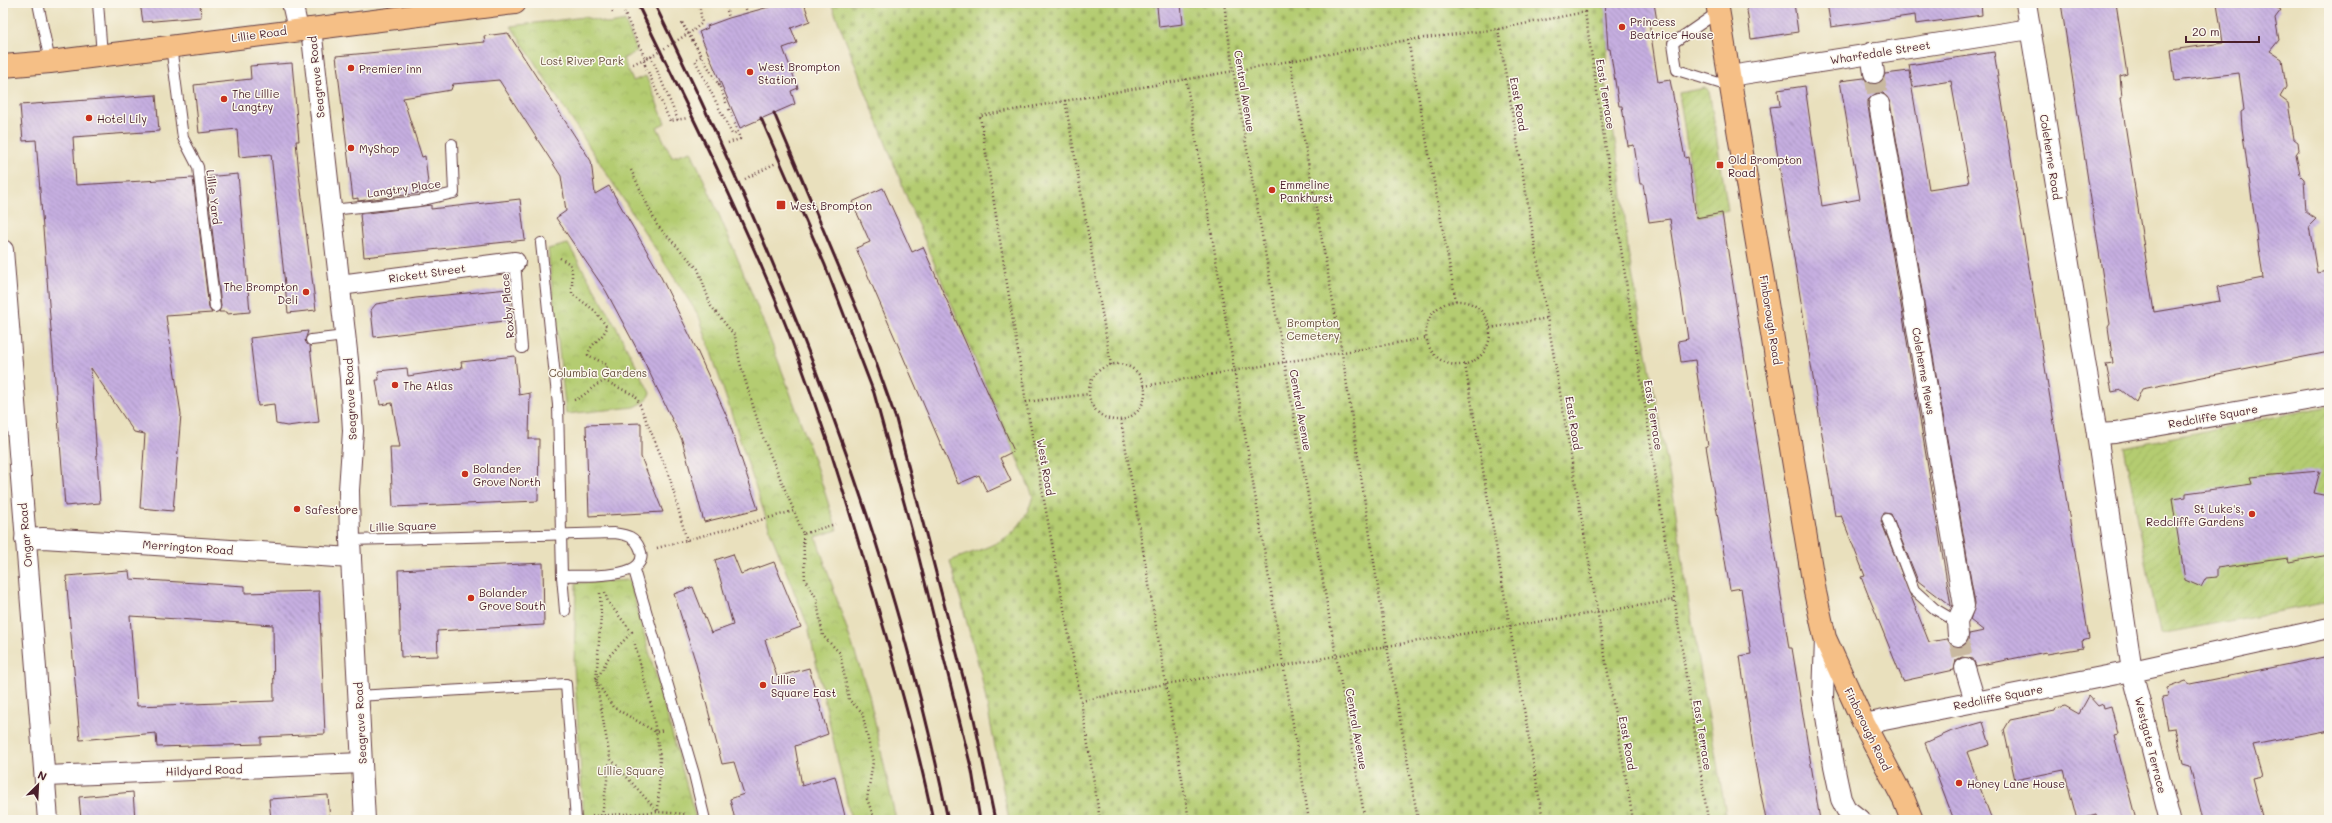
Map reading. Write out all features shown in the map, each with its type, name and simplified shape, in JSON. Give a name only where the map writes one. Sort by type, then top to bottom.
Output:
[{"type":"main road","name":"Lillie Road","points":[[3,66],[50,62],[515,3]]},
{"type":"main road","name":"Finborough Road","points":[[1718,8],[1815,592],[1825,638],[1864,724],[1904,800],[1912,820]]},
{"type":"street","name":"Seagrave Road","points":[[292,3],[304,29],[331,210],[345,336],[353,431],[349,490],[354,586],[357,696],[366,820]]},
{"type":"street","name":"Coleherne Road","points":[[2026,3],[2097,434]]},
{"type":"street","name":"Wharfedale Street","points":[[1731,82],[1871,53],[2030,29]]},
{"type":"street","points":[[1871,53],[1874,73]]},
{"type":"street","name":"Coleherne Mews","points":[[1879,104],[1964,606],[1958,629]]},
{"type":"street","name":"Ongar Road","points":[[3,250],[13,365],[11,477],[25,539],[46,776],[48,820]]},
{"type":"street","name":"Rickett Street","points":[[340,285],[515,262]]},
{"type":"street","name":"Redcliffe Square","points":[[2097,434],[2115,433],[2329,396]]},
{"type":"street","points":[[2097,434],[2132,671]]},
{"type":"street","name":"Merrington Road","points":[[25,539],[351,549]]},
{"type":"street","name":"Redcliffe Square","points":[[1864,724],[2132,671],[2329,628]]},
{"type":"street","name":"Finborough Road","points":[[1825,638],[1823,698],[1834,766],[1841,799],[1846,809],[1860,820]]},
{"type":"street","points":[[1965,668],[1975,701]]},
{"type":"street","name":"Westgate Terrace","points":[[2132,671],[2170,820]]},
{"type":"street","name":"Hildyard Road","points":[[46,776],[362,763]]},
{"type":"lane","points":[[38,3],[50,62]]},
{"type":"lane","points":[[98,3],[102,55]]},
{"type":"lane","points":[[1718,8],[1673,43],[1677,70],[1731,82]]},
{"type":"lane","name":"Lillie Yard","points":[[171,46],[183,138],[198,167],[215,308]]},
{"type":"lane","name":"Langtry Place","points":[[331,210],[418,201],[454,193],[452,144]]},
{"type":"lane","points":[[541,243],[541,255],[558,405],[564,611]]},
{"type":"lane","name":"Roxby Place","points":[[515,262],[522,348]]},
{"type":"lane","points":[[310,340],[345,336]]},
{"type":"lane","points":[[1887,519],[1914,590],[1958,629]]},
{"type":"lane","name":"Lillie Square","points":[[351,549],[562,533],[614,533],[631,536],[638,543],[641,552]]},
{"type":"lane","points":[[562,576],[623,574],[634,570],[640,562],[641,552]]},
{"type":"lane","points":[[634,570],[680,725],[704,817]]},
{"type":"lane","points":[[357,696],[566,684],[576,820]]},
{"type":"path","name":"Central Avenue","points":[[1224,3],[1233,70],[1365,820]]},
{"type":"path","points":[[745,5],[747,13]]},
{"type":"path","points":[[612,7],[613,13]]},
{"type":"path","points":[[726,7],[730,18]]},
{"type":"path","points":[[678,120],[651,56],[633,64],[645,61],[687,34],[694,30],[702,23],[700,9]]},
{"type":"path","points":[[624,12],[670,121],[688,118]]},
{"type":"path","name":"East Terrace","points":[[1498,29],[1585,12],[1708,820]]},
{"type":"path","points":[[727,105],[720,83],[687,34],[682,23],[702,56],[695,60],[732,134],[738,132]]},
{"type":"path","points":[[1111,365],[1065,100],[1408,40],[1498,29]]},
{"type":"path","name":"East Road","points":[[1498,29],[1633,820]]},
{"type":"path","points":[[1408,40],[1456,301]]},
{"type":"path","points":[[1290,61],[1342,353],[1387,646],[1418,820]]},
{"type":"path","points":[[1186,79],[1236,370],[1309,820]]},
{"type":"path","name":"West Road","points":[[1065,100],[980,116],[1026,402],[1081,701],[1100,820]]},
{"type":"path","points":[[729,109],[732,117]]},
{"type":"path","points":[[728,143],[740,139],[734,121]]},
{"type":"path","points":[[745,179],[776,163]]},
{"type":"path","points":[[631,170],[657,225],[698,269],[711,306],[735,336],[740,363],[762,435],[803,534],[805,580],[816,597],[823,636],[840,653],[849,700],[862,712],[873,762],[867,799],[875,820]]},
{"type":"path","points":[[541,255],[564,258],[570,264],[572,271],[572,294],[594,310],[602,318],[607,327],[604,334],[589,348],[588,355],[607,365],[605,380]]},
{"type":"path","points":[[1456,301],[1466,301],[1478,308],[1487,319],[1490,328],[1487,347],[1482,355],[1465,365],[1454,365],[1444,362],[1430,348],[1426,338],[1426,327],[1430,317],[1437,309],[1446,303],[1456,301]]},
{"type":"path","points":[[1490,328],[1548,318]]},
{"type":"path","points":[[1144,386],[1426,338]]},
{"type":"path","points":[[1111,365],[1120,365],[1135,371],[1144,386],[1142,404],[1137,411],[1121,420],[1112,420],[1096,411],[1089,394],[1089,386],[1097,372],[1111,365]]},
{"type":"path","points":[[1465,365],[1508,626],[1543,820]]},
{"type":"path","points":[[558,405],[581,398],[593,385],[605,380],[636,396],[669,475],[687,541]]},
{"type":"path","points":[[1026,402],[1089,394]]},
{"type":"path","points":[[1121,420],[1189,820]]},
{"type":"path","points":[[641,552],[687,541],[794,511]]},
{"type":"path","points":[[803,534],[835,524]]},
{"type":"path","points":[[599,574],[608,602],[632,632],[652,708],[660,758],[658,812]]},
{"type":"path","points":[[599,574],[601,615],[596,681],[610,758],[602,816]]},
{"type":"path","points":[[1081,701],[1165,684],[1283,666],[1387,646],[1597,611],[1674,600]]},
{"type":"path","points":[[596,681],[610,655],[632,632],[650,624]]},
{"type":"path","points":[[596,681],[613,707],[656,732],[680,725]]},
{"type":"path","points":[[610,758],[658,812]]},
{"type":"path","points":[[590,816],[658,812],[704,817]]},
{"type":"green space","name":"Brompton Cemetery","points":[[831,3],[1605,3],[1608,49],[1603,72],[1621,176],[1628,251],[1674,500],[1689,604],[1727,820],[1009,820],[981,674],[950,561],[991,546],[1011,533],[1020,524],[1027,512],[1033,496],[913,213]]},
{"type":"green space","name":"Lost River Park","points":[[584,17],[610,24],[625,21],[637,51],[623,59],[633,81],[646,76],[665,123],[657,127],[672,157],[691,151],[732,244],[770,338],[805,433],[837,530],[816,537],[869,695],[896,820],[851,820],[808,626],[773,539],[699,316],[511,26]]},
{"type":"green space","points":[[1705,88],[1709,90],[1728,210],[1698,217],[1679,93]]},
{"type":"green space","name":"Columbia Gardens","points":[[568,244],[613,321],[650,393],[646,401],[635,407],[566,414],[548,249]]},
{"type":"green space","points":[[2329,406],[2329,602],[2160,634],[2124,447]]},
{"type":"green space","name":"Lillie Square","points":[[629,580],[696,819],[584,820],[574,666],[576,583]]},
{"type":"building","points":[[140,3],[200,3],[201,17],[143,22]]},
{"type":"building","name":"West Brompton Station","points":[[783,3],[804,3],[810,21],[791,28],[797,43],[783,48],[798,88],[791,91],[795,104],[740,128],[699,32],[708,28],[707,26],[729,18]]},
{"type":"building","points":[[1605,3],[1654,3],[1657,21],[1649,22],[1658,82],[1670,80],[1685,158],[1688,157],[1696,218],[1722,213],[1789,648],[1792,648],[1820,820],[1766,820],[1755,763],[1740,656],[1751,654],[1741,588],[1730,590],[1706,446],[1708,446],[1695,360],[1681,362],[1678,341],[1688,339],[1670,219],[1649,222],[1643,184],[1640,184],[1634,145],[1628,146],[1622,106],[1619,106],[1610,49],[1608,49]]},
{"type":"building","points":[[1746,3],[1794,3],[1798,32],[1751,39]]},
{"type":"building","points":[[1827,3],[1981,3],[1982,15],[1916,24],[1915,15],[1831,27]]},
{"type":"building","points":[[2061,3],[2116,3],[2127,74],[2120,76],[2121,98],[2154,312],[2220,301],[2217,287],[2263,278],[2242,128],[2241,112],[2244,110],[2239,73],[2175,81],[2171,50],[2223,43],[2217,3],[2269,3],[2281,10],[2275,18],[2279,40],[2270,51],[2282,59],[2286,87],[2280,97],[2288,103],[2294,139],[2298,142],[2299,150],[2296,154],[2300,175],[2304,179],[2306,212],[2316,219],[2309,226],[2317,273],[2329,271],[2329,352],[2142,389],[2136,402],[2121,390],[2112,392],[2106,364],[2113,363],[2108,327],[2110,324]]},
{"type":"building","points":[[1181,4],[1183,24],[1159,27],[1157,6]]},
{"type":"building","points":[[508,33],[591,161],[595,194],[609,186],[655,265],[694,344],[728,419],[758,509],[704,522],[682,440],[639,351],[639,353],[606,291],[556,218],[566,211],[561,176],[499,80],[453,84],[451,90],[403,98],[422,157],[425,156],[429,192],[358,201],[358,198],[353,199],[336,56],[485,42],[484,36]]},
{"type":"building","points":[[1994,52],[2089,639],[2082,641],[2083,648],[2047,654],[2046,652],[1976,666],[1973,659],[1962,657],[1956,660],[1954,670],[1903,681],[1861,577],[1865,576],[1841,515],[1835,516],[1770,107],[1780,106],[1778,90],[1805,86],[1822,206],[1860,199],[1840,81],[1864,78],[1869,84],[1875,84],[1881,82],[1885,74],[1909,71],[1929,189],[1969,183],[1951,81],[1913,87],[1909,65]],"holes":[[[1877,93],[1883,93],[1890,102],[1975,604],[1970,620],[1984,631],[1969,634],[1968,641],[1959,647],[1953,646],[1947,639],[1929,642],[1881,521],[1884,513],[1891,514],[1918,581],[1951,606],[1868,106],[1868,100]]]},
{"type":"building","points":[[292,63],[299,141],[296,141],[299,174],[316,310],[288,313],[271,154],[239,157],[237,129],[199,133],[194,85],[251,79],[250,66]]},
{"type":"building","points":[[156,95],[159,131],[73,137],[76,185],[193,178],[209,308],[212,313],[166,316],[181,414],[173,511],[140,508],[145,434],[134,432],[91,368],[100,503],[65,506],[36,140],[23,141],[20,105]]},
{"type":"building","points":[[238,174],[250,312],[227,314],[226,312],[219,312],[221,306],[206,177]]},
{"type":"building","points":[[883,188],[912,252],[923,247],[1014,451],[1000,458],[1011,481],[987,492],[979,475],[958,484],[856,248],[870,242],[852,202]]},
{"type":"building","points":[[520,199],[525,240],[364,257],[360,214],[431,205],[431,209]]},
{"type":"building","points":[[508,289],[512,320],[374,337],[371,310],[376,304],[416,298]]},
{"type":"building","points":[[308,331],[305,341],[310,346],[319,422],[287,426],[276,424],[274,404],[258,406],[250,338]]},
{"type":"building","name":"Bolander Grove North","points":[[515,356],[519,395],[530,393],[529,439],[539,439],[538,501],[393,507],[390,447],[400,447],[392,403],[380,405],[376,380],[379,380],[378,371],[407,368],[408,376],[462,368],[461,362]]},
{"type":"building","points":[[641,423],[641,457],[663,512],[589,516],[586,425]]},
{"type":"building","name":"St Luke's, Redcliffe Gardens","points":[[2320,471],[2314,493],[2329,496],[2329,555],[2289,562],[2288,558],[2217,568],[2217,577],[2206,578],[2201,587],[2185,580],[2172,499],[2186,497],[2186,493],[2252,484],[2250,477]]},
{"type":"building","name":"Lillie Square East","points":[[733,554],[741,574],[774,562],[801,627],[765,640],[777,677],[809,668],[828,734],[795,746],[802,786],[835,776],[846,820],[735,820],[730,799],[744,794],[734,762],[722,764],[695,660],[674,594],[693,587],[711,633],[733,625],[715,560]]},
{"type":"building","name":"Bolander Grove South","points":[[543,563],[544,625],[437,631],[438,656],[401,657],[398,570]]},
{"type":"building","points":[[129,571],[130,579],[245,586],[245,593],[319,591],[325,734],[261,737],[261,744],[157,747],[156,733],[80,740],[66,576]],"holes":[[[130,616],[273,625],[274,701],[137,706]]]},
{"type":"building","points":[[2329,656],[2329,730],[2253,745],[2262,776],[2252,778],[2263,820],[2203,820],[2190,766],[2183,764],[2175,728],[2168,729],[2162,697],[2168,696],[2167,688],[2186,681],[2190,684]]},
{"type":"building","points":[[2089,696],[2098,706],[2103,704],[2104,708],[2111,706],[2118,734],[2114,735],[2136,820],[2097,820],[2096,815],[2077,820],[2064,770],[2015,780],[2004,730],[2010,720],[2055,711],[2056,708],[2065,706],[2079,714]]},
{"type":"building","points":[[1983,722],[1990,745],[1967,752],[1992,820],[1954,820],[1925,743],[1952,731]]},
{"type":"building","points":[[133,792],[135,820],[81,820],[79,797]]},
{"type":"building","points":[[328,795],[330,820],[271,820],[269,799]]},
{"type":"tunnel","points":[[1874,73],[1879,104]]},
{"type":"tunnel","points":[[1958,636],[1965,668]]},
{"type":"railway","points":[[637,3],[709,151],[743,225],[776,301],[802,368],[837,471],[886,635],[911,727],[933,820]]},
{"type":"railway","points":[[654,3],[746,200],[828,402],[864,505],[896,609],[924,714],[948,820]]},
{"type":"railway","points":[[774,113],[858,312],[896,419],[974,719],[995,820]]},
{"type":"railway","points":[[761,118],[825,265],[874,393],[917,550],[972,771],[980,820]]},
{"type":"place","name":"Princess Beatrice House","points":[[1622,27]]},
{"type":"place","name":"Premier inn","points":[[351,68]]},
{"type":"place","name":"West Brompton Station","points":[[750,72]]},
{"type":"place","name":"The Lillie Langtry","points":[[224,99]]},
{"type":"place","name":"Hotel Lily","points":[[89,118]]},
{"type":"place","name":"MyShop","points":[[351,148]]},
{"type":"place","name":"Old Brompton Road","points":[[1720,165]]},
{"type":"place","name":"Emmeline Pankhurst","points":[[1272,190]]},
{"type":"place","name":"West Brompton","points":[[781,205]]},
{"type":"place","name":"The Brompton Deli","points":[[306,292]]},
{"type":"place","name":"The Atlas","points":[[395,385]]},
{"type":"place","name":"Bolander Grove North","points":[[465,474]]},
{"type":"place","name":"Safestore","points":[[297,509]]},
{"type":"place","name":"St Luke's, Redcliffe Gardens","points":[[2252,514]]},
{"type":"place","name":"Bolander Grove South","points":[[471,598]]},
{"type":"place","name":"Lillie Square East","points":[[763,685]]},
{"type":"place","name":"Honey Lane House","points":[[1959,783]]}]
